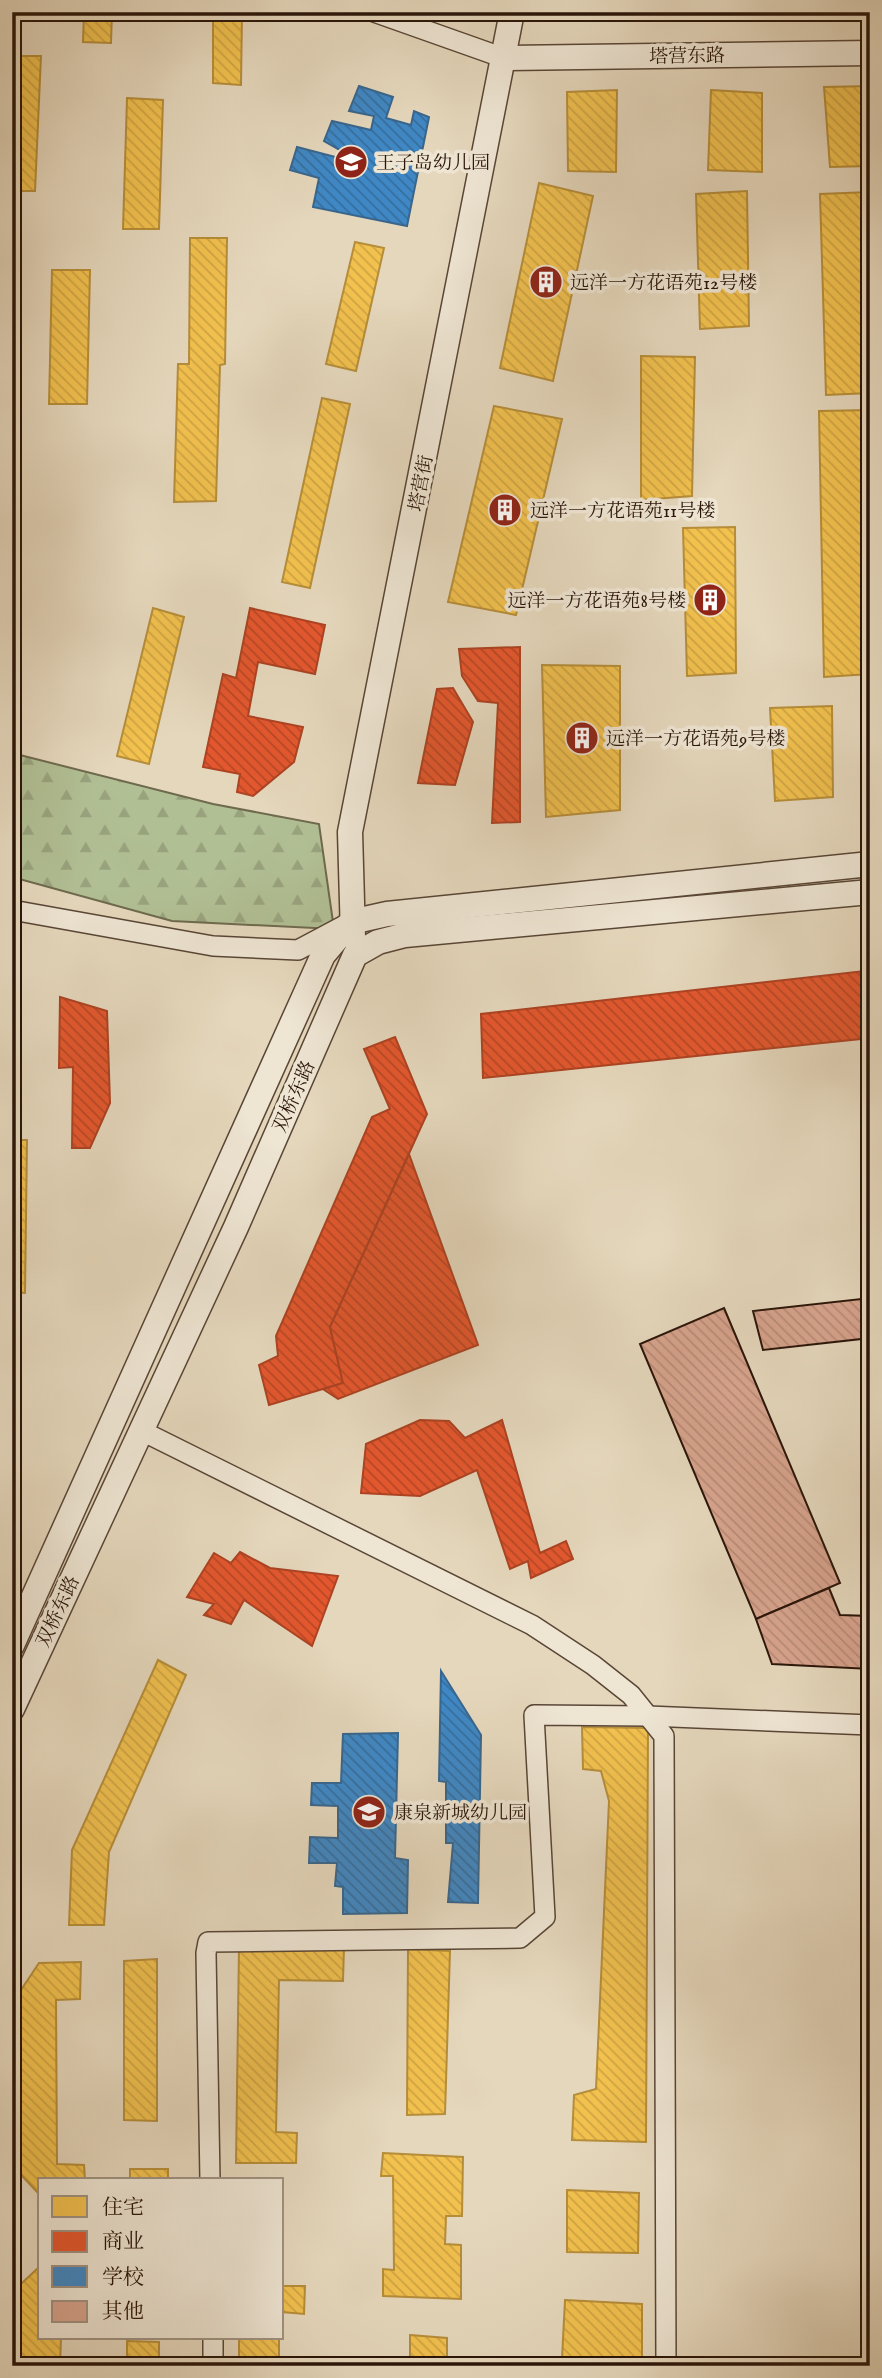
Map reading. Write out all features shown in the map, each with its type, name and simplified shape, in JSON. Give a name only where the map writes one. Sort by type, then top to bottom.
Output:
[{"type":"street","points":[[374,12],[504,58]]},
{"type":"street","name":"塔营街","points":[[355,955],[351,922],[350,832],[512,12]]},
{"type":"street","name":"塔营东路","points":[[504,58],[870,53]]},
{"type":"street","points":[[12,910],[213,946],[298,950],[351,922],[466,904],[870,864]]},
{"type":"street","points":[[355,955],[378,942],[405,935],[870,892]]},
{"type":"street","name":"双桥东路","points":[[12,1645],[323,954],[351,922]]},
{"type":"street","name":"双桥东路","points":[[12,1709],[236,1227],[355,955]]},
{"type":"street","points":[[140,1430],[532,1625],[593,1665],[631,1695],[664,1736],[666,2366]]},
{"type":"street","points":[[210,2178],[208,1942],[520,1938],[545,1917],[534,1715],[648,1716],[870,1726]]},
{"type":"street","points":[[213,2340],[213,2366]]},
{"type":"green space","points":[[12,753],[213,804],[319,824],[334,929],[172,921],[12,877]]},
{"type":"building: 住宅","points":[[84,12],[112,12],[111,43],[83,42]]},
{"type":"building: 住宅","points":[[213,12],[242,12],[241,85],[213,83]]},
{"type":"building: 住宅","points":[[12,56],[41,56],[35,191],[12,191]]},
{"type":"building: 住宅","points":[[870,86],[870,166],[830,167],[824,87]]},
{"type":"building: 住宅","points":[[617,90],[616,172],[568,171],[567,92]]},
{"type":"building: 住宅","points":[[711,90],[762,93],[762,172],[708,170]]},
{"type":"building: 住宅","points":[[127,98],[163,100],[159,229],[123,229]]},
{"type":"building: 住宅","name":"远洋一方花语苑12号楼","points":[[539,183],[593,196],[553,381],[500,368]]},
{"type":"building: 住宅","points":[[747,191],[749,326],[700,329],[696,194]]},
{"type":"building: 住宅","points":[[870,192],[870,393],[826,395],[820,194]]},
{"type":"building: 住宅","points":[[190,238],[227,238],[225,364],[220,365],[216,501],[174,502],[178,364],[189,364]]},
{"type":"building: 住宅","points":[[355,242],[384,248],[356,371],[326,364]]},
{"type":"building: 住宅","points":[[52,270],[90,270],[87,404],[49,404]]},
{"type":"building: 住宅","points":[[641,356],[695,357],[692,496],[641,500]]},
{"type":"building: 住宅","points":[[322,398],[350,404],[310,588],[282,582]]},
{"type":"building: 住宅","name":"远洋一方花语苑11号楼","points":[[494,406],[562,419],[516,615],[448,602]]},
{"type":"building: 住宅","points":[[870,410],[870,674],[824,677],[819,411]]},
{"type":"building: 住宅","name":"远洋一方花语苑8号楼","points":[[735,527],[736,673],[687,676],[683,528]]},
{"type":"building: 住宅","points":[[153,608],[184,617],[149,764],[117,756]]},
{"type":"building: 住宅","name":"远洋一方花语苑9号楼","points":[[542,665],[620,666],[620,810],[546,817]]},
{"type":"building: 住宅","points":[[832,706],[833,797],[775,801],[770,708]]},
{"type":"building: 住宅","points":[[12,1140],[27,1140],[25,1293],[12,1292]]},
{"type":"building: 住宅","points":[[158,1660],[186,1675],[109,1852],[104,1925],[69,1925],[72,1850]]},
{"type":"building: 住宅","points":[[582,1727],[648,1728],[646,2142],[572,2140],[574,2095],[596,2089],[609,1801],[601,1771],[583,1769]]},
{"type":"building: 住宅","points":[[239,1947],[344,1947],[343,1981],[279,1980],[276,2132],[297,2133],[296,2163],[236,2163]]},
{"type":"building: 住宅","points":[[408,1949],[450,1951],[445,2114],[407,2115]]},
{"type":"building: 住宅","points":[[157,1959],[157,2121],[124,2120],[124,1961]]},
{"type":"building: 住宅","points":[[81,1962],[80,1999],[56,2000],[57,2164],[84,2165],[85,2178],[38,2178],[38,2193],[12,2165],[17,1996],[39,1963]]},
{"type":"building: 住宅","points":[[383,2153],[463,2157],[462,2216],[446,2216],[445,2244],[461,2245],[461,2299],[383,2296],[383,2269],[394,2270],[393,2176],[381,2176]]},
{"type":"building: 住宅","points":[[130,2169],[168,2169],[168,2178],[130,2178]]},
{"type":"building: 住宅","points":[[567,2190],[639,2193],[638,2253],[567,2252]]},
{"type":"building: 住宅","points":[[38,2268],[38,2340],[61,2340],[60,2366],[20,2366],[21,2284]]},
{"type":"building: 住宅","points":[[284,2286],[305,2286],[304,2314],[284,2312]]},
{"type":"building: 住宅","points":[[565,2300],[642,2304],[642,2366],[597,2366],[597,2362],[562,2359]]},
{"type":"building: 住宅","points":[[410,2335],[447,2338],[447,2366],[410,2366]]},
{"type":"building: 住宅","points":[[239,2340],[279,2340],[279,2366],[239,2366]]},
{"type":"building: 住宅","points":[[127,2341],[159,2342],[159,2366],[127,2366]]},
{"type":"building: 商业","points":[[250,608],[325,625],[315,674],[258,662],[248,716],[303,727],[294,762],[253,796],[237,792],[240,774],[203,767],[223,674],[236,678]]},
{"type":"building: 商业","points":[[520,647],[520,822],[492,823],[498,703],[478,701],[462,676],[459,649]]},
{"type":"building: 商业","points":[[453,688],[473,722],[455,785],[418,783],[437,689]]},
{"type":"building: 商业","points":[[865,971],[870,974],[870,1038],[483,1078],[481,1014]]},
{"type":"building: 商业","points":[[60,997],[107,1011],[110,1103],[90,1148],[72,1148],[73,1067],[59,1068]]},
{"type":"building: 商业","points":[[395,1037],[427,1114],[330,1327],[343,1383],[269,1405],[259,1365],[278,1356],[276,1336],[372,1117],[390,1109],[364,1049]]},
{"type":"building: 商业","points":[[409,1154],[478,1345],[338,1399],[323,1389],[343,1383],[330,1327]]},
{"type":"building: 商业","points":[[420,1420],[449,1421],[465,1438],[502,1420],[540,1553],[566,1541],[573,1559],[531,1578],[528,1561],[510,1569],[477,1470],[420,1496],[361,1493],[366,1444]]},
{"type":"building: 商业","points":[[240,1552],[270,1568],[338,1576],[312,1646],[244,1600],[231,1624],[204,1615],[214,1604],[187,1597],[214,1553],[231,1563]]},
{"type":"building: 学校","points":[[359,86],[393,97],[386,118],[411,125],[414,111],[429,117],[407,226],[313,207],[319,178],[290,170],[297,147],[343,159],[343,152],[324,141],[332,121],[371,130],[374,116],[349,111]]},
{"type":"building: 学校","points":[[441,1671],[481,1735],[478,1903],[448,1902],[453,1843],[446,1843],[446,1782],[439,1781]]},
{"type":"building: 学校","points":[[398,1733],[395,1858],[408,1860],[407,1913],[343,1914],[343,1887],[335,1886],[337,1863],[309,1863],[310,1837],[338,1838],[338,1806],[311,1805],[312,1783],[341,1783],[343,1734]]},
{"type":"building: 其他","points":[[870,1298],[870,1338],[763,1350],[753,1311]]},
{"type":"building: 其他","points":[[724,1308],[840,1583],[756,1619],[640,1344]]},
{"type":"building: 其他","points":[[829,1588],[840,1615],[870,1616],[870,1669],[772,1664],[756,1619]]},
{"type":"place","name":"王子岛幼儿园","points":[[351,162]]},
{"type":"place","name":"远洋一方花语苑12号楼","points":[[546,282]]},
{"type":"place","name":"远洋一方花语苑11号楼","points":[[505,510]]},
{"type":"place","name":"远洋一方花语苑8号楼","points":[[710,600]]},
{"type":"place","name":"远洋一方花语苑9号楼","points":[[582,738]]},
{"type":"place","name":"康泉新城幼儿园","points":[[369,1812]]}]
